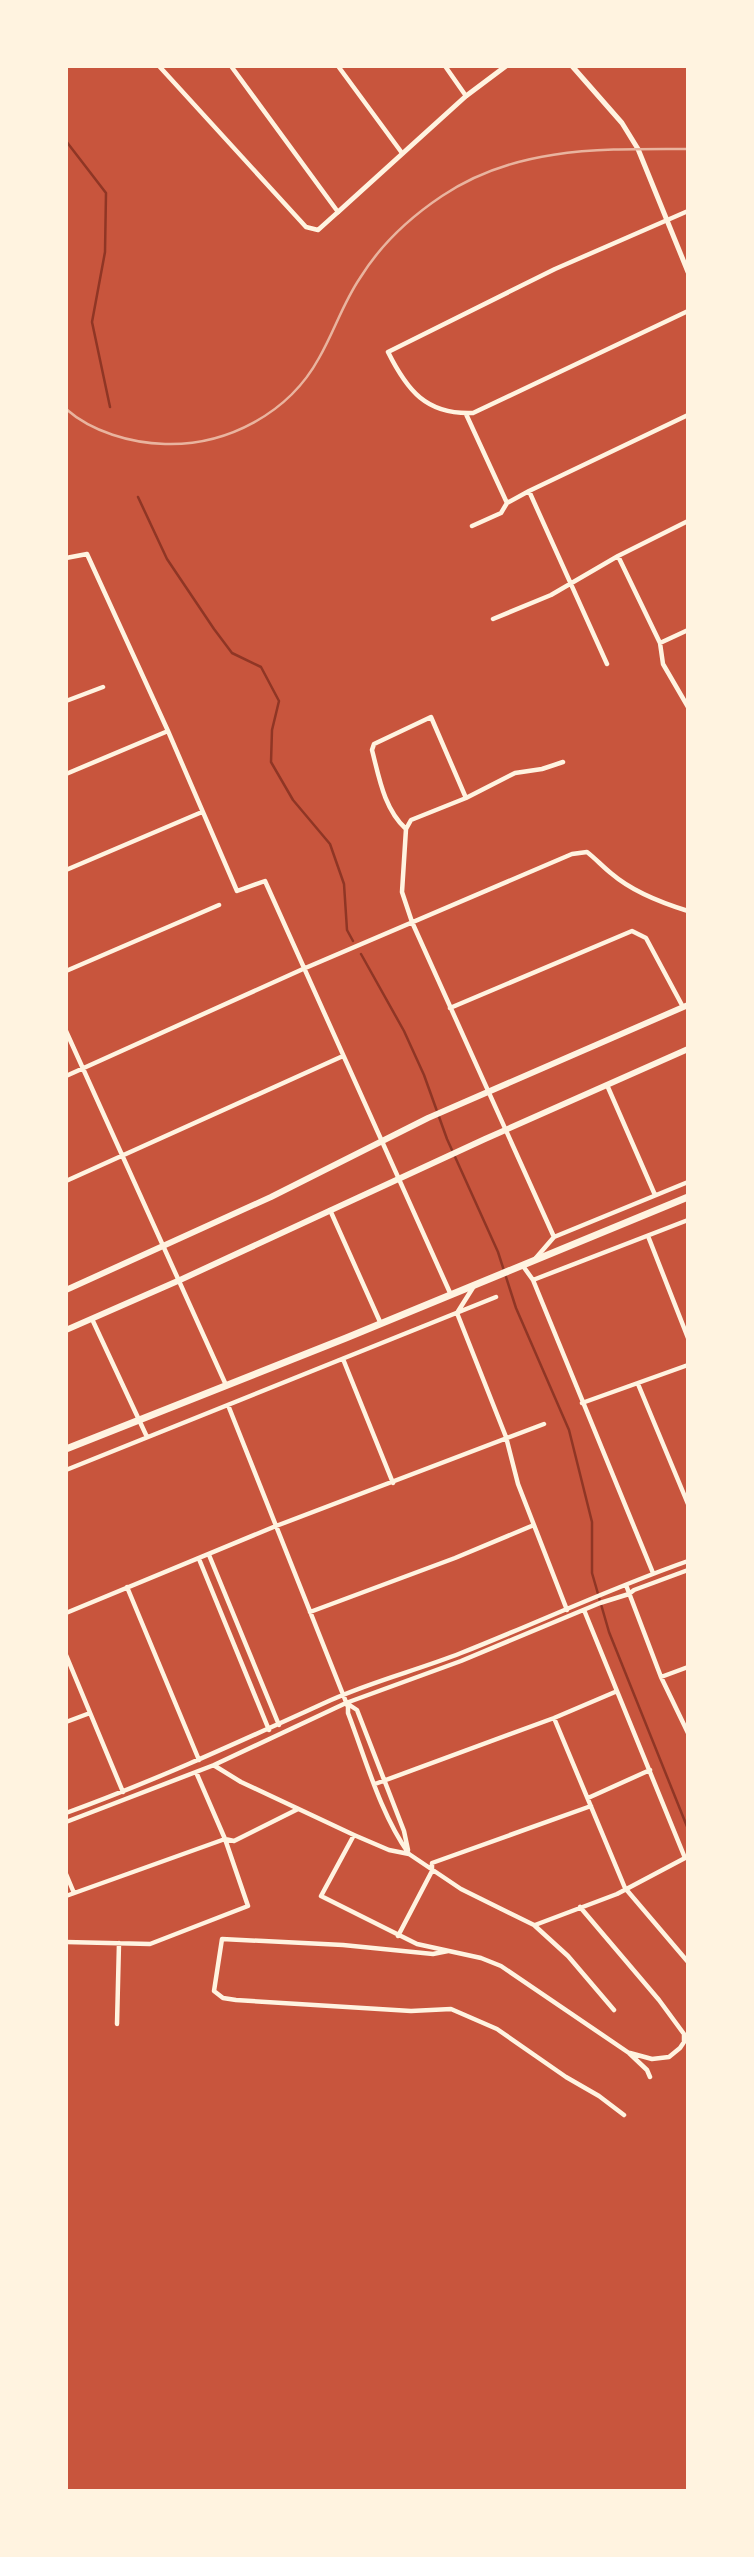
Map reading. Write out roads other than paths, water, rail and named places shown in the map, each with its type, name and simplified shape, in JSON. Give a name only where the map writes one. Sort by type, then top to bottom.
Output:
[{"type":"highway","points":[[66,1449],[381,1324],[688,1197]]},
{"type":"main road","points":[[66,1290],[271,1197],[428,1118],[685,1006]]},
{"type":"main road","points":[[66,1330],[688,1049]]},
{"type":"street","points":[[159,66],[306,227],[318,230],[466,96],[506,66]]},
{"type":"street","points":[[231,66],[338,212]]},
{"type":"street","points":[[338,66],[402,153]]},
{"type":"street","points":[[445,66],[466,96]]},
{"type":"street","points":[[572,66],[622,124],[638,149],[688,272]]},
{"type":"street","points":[[688,211],[555,269],[388,352],[407,387],[418,396],[443,410],[466,414],[688,312]]},
{"type":"street","points":[[466,414],[507,503]]},
{"type":"street","points":[[472,526],[501,513],[507,503],[529,491],[688,415]]},
{"type":"street","points":[[529,491],[607,664]]},
{"type":"street","points":[[494,619],[551,595],[618,556],[688,521]]},
{"type":"street","points":[[66,558],[87,554],[237,891],[265,881],[451,1295]]},
{"type":"street","points":[[618,556],[660,643],[663,664],[688,707]]},
{"type":"street","points":[[660,643],[688,630]]},
{"type":"street","points":[[66,701],[103,687]]},
{"type":"street","points":[[406,829],[397,821],[382,789],[372,750],[374,744],[431,717],[466,798]]},
{"type":"street","points":[[66,774],[168,731]]},
{"type":"street","points":[[554,1237],[412,922],[402,892],[406,829],[411,820],[466,798],[514,773],[564,762]]},
{"type":"street","points":[[66,870],[202,812]]},
{"type":"street","points":[[66,1076],[303,969],[572,855],[587,852],[613,875],[632,887],[668,905],[688,911]]},
{"type":"street","points":[[66,971],[219,905]]},
{"type":"street","points":[[450,1008],[632,931],[646,938],[685,1006]]},
{"type":"street","points":[[66,1031],[226,1385]]},
{"type":"street","points":[[66,1181],[343,1056]]},
{"type":"street","points":[[607,1085],[655,1195]]},
{"type":"street","points":[[534,1260],[554,1237],[688,1182]]},
{"type":"street","points":[[330,1210],[381,1324]]},
{"type":"street","points":[[533,1280],[688,1220]]},
{"type":"street","points":[[648,1236],[688,1338]]},
{"type":"street","points":[[519,1266],[533,1280],[653,1573]]},
{"type":"street","points":[[457,1313],[474,1285]]},
{"type":"street","points":[[66,1470],[496,1297]]},
{"type":"street","points":[[457,1313],[506,1437],[518,1484],[567,1610]]},
{"type":"street","points":[[92,1319],[148,1437]]},
{"type":"street","points":[[343,1359],[393,1483]]},
{"type":"street","points":[[582,1403],[688,1365]]},
{"type":"street","points":[[638,1384],[688,1504]]},
{"type":"street","points":[[228,1405],[343,1695],[395,1835],[409,1854],[432,1871],[534,1925],[568,1956],[614,2010]]},
{"type":"street","points":[[66,1613],[276,1527],[544,1424]]},
{"type":"street","points":[[310,1612],[455,1558],[534,1525]]},
{"type":"street","points":[[209,1555],[279,1725]]},
{"type":"street","points":[[199,1559],[270,1730]]},
{"type":"street","points":[[66,1813],[270,1730],[343,1695],[458,1655],[653,1573],[688,1561]]},
{"type":"street","points":[[66,1822],[214,1765],[346,1703],[460,1661],[688,1570]]},
{"type":"street","points":[[626,1585],[661,1677],[688,1733]]},
{"type":"street","points":[[127,1587],[199,1760]]},
{"type":"street","points":[[534,1925],[617,1894],[685,1858],[615,1692],[584,1610]]},
{"type":"street","points":[[66,1656],[123,1792]]},
{"type":"street","points":[[661,1677],[688,1667]]},
{"type":"street","points":[[375,1784],[554,1718],[615,1692]]},
{"type":"street","points":[[346,1703],[357,1710],[404,1831],[409,1854]]},
{"type":"street","points":[[66,1722],[90,1713]]},
{"type":"street","points":[[554,1718],[625,1888],[688,1962]]},
{"type":"street","points":[[214,1765],[241,1782],[354,1835],[389,1850],[409,1854]]},
{"type":"street","points":[[588,1797],[650,1770]]},
{"type":"street","points":[[66,1942],[150,1944],[248,1906],[225,1839],[197,1772]]},
{"type":"street","points":[[398,1936],[432,1871],[432,1863],[591,1806]]},
{"type":"street","points":[[66,1896],[225,1839],[234,1841],[298,1809]]},
{"type":"street","points":[[354,1835],[321,1896],[417,1944],[481,1958],[501,1966],[629,2053],[647,2070],[650,2077]]},
{"type":"street","points":[[66,1874],[74,1893]]},
{"type":"street","points":[[580,1907],[659,2000],[684,2034],[684,2042],[669,2057],[652,2059],[629,2053]]},
{"type":"street","points":[[447,1951],[433,1954],[343,1945],[222,1939],[214,1991],[223,1998],[236,2000],[411,2011],[451,2008],[497,2029],[566,2077],[599,2095],[624,2115]]},
{"type":"street","points":[[117,2024],[119,1943]]},
{"type":"waterway","points":[[66,141],[106,193],[105,252],[92,322],[110,407]]},
{"type":"waterway","points":[[138,497],[167,559],[214,629],[232,653],[261,667],[279,701],[272,730],[271,762],[293,800],[330,844],[344,884],[347,930],[353,941]]},
{"type":"waterway","points":[[361,954],[404,1031],[424,1075],[447,1139],[498,1252],[516,1308],[569,1430],[592,1522],[592,1573],[609,1632],[688,1829]]},
{"type":"railway","points":[[66,409],[100,430],[139,441],[188,443],[233,432],[273,410],[291,395],[319,358],[354,288],[377,254],[418,213],[442,196],[470,180],[530,159],[592,151],[688,149]]}]
